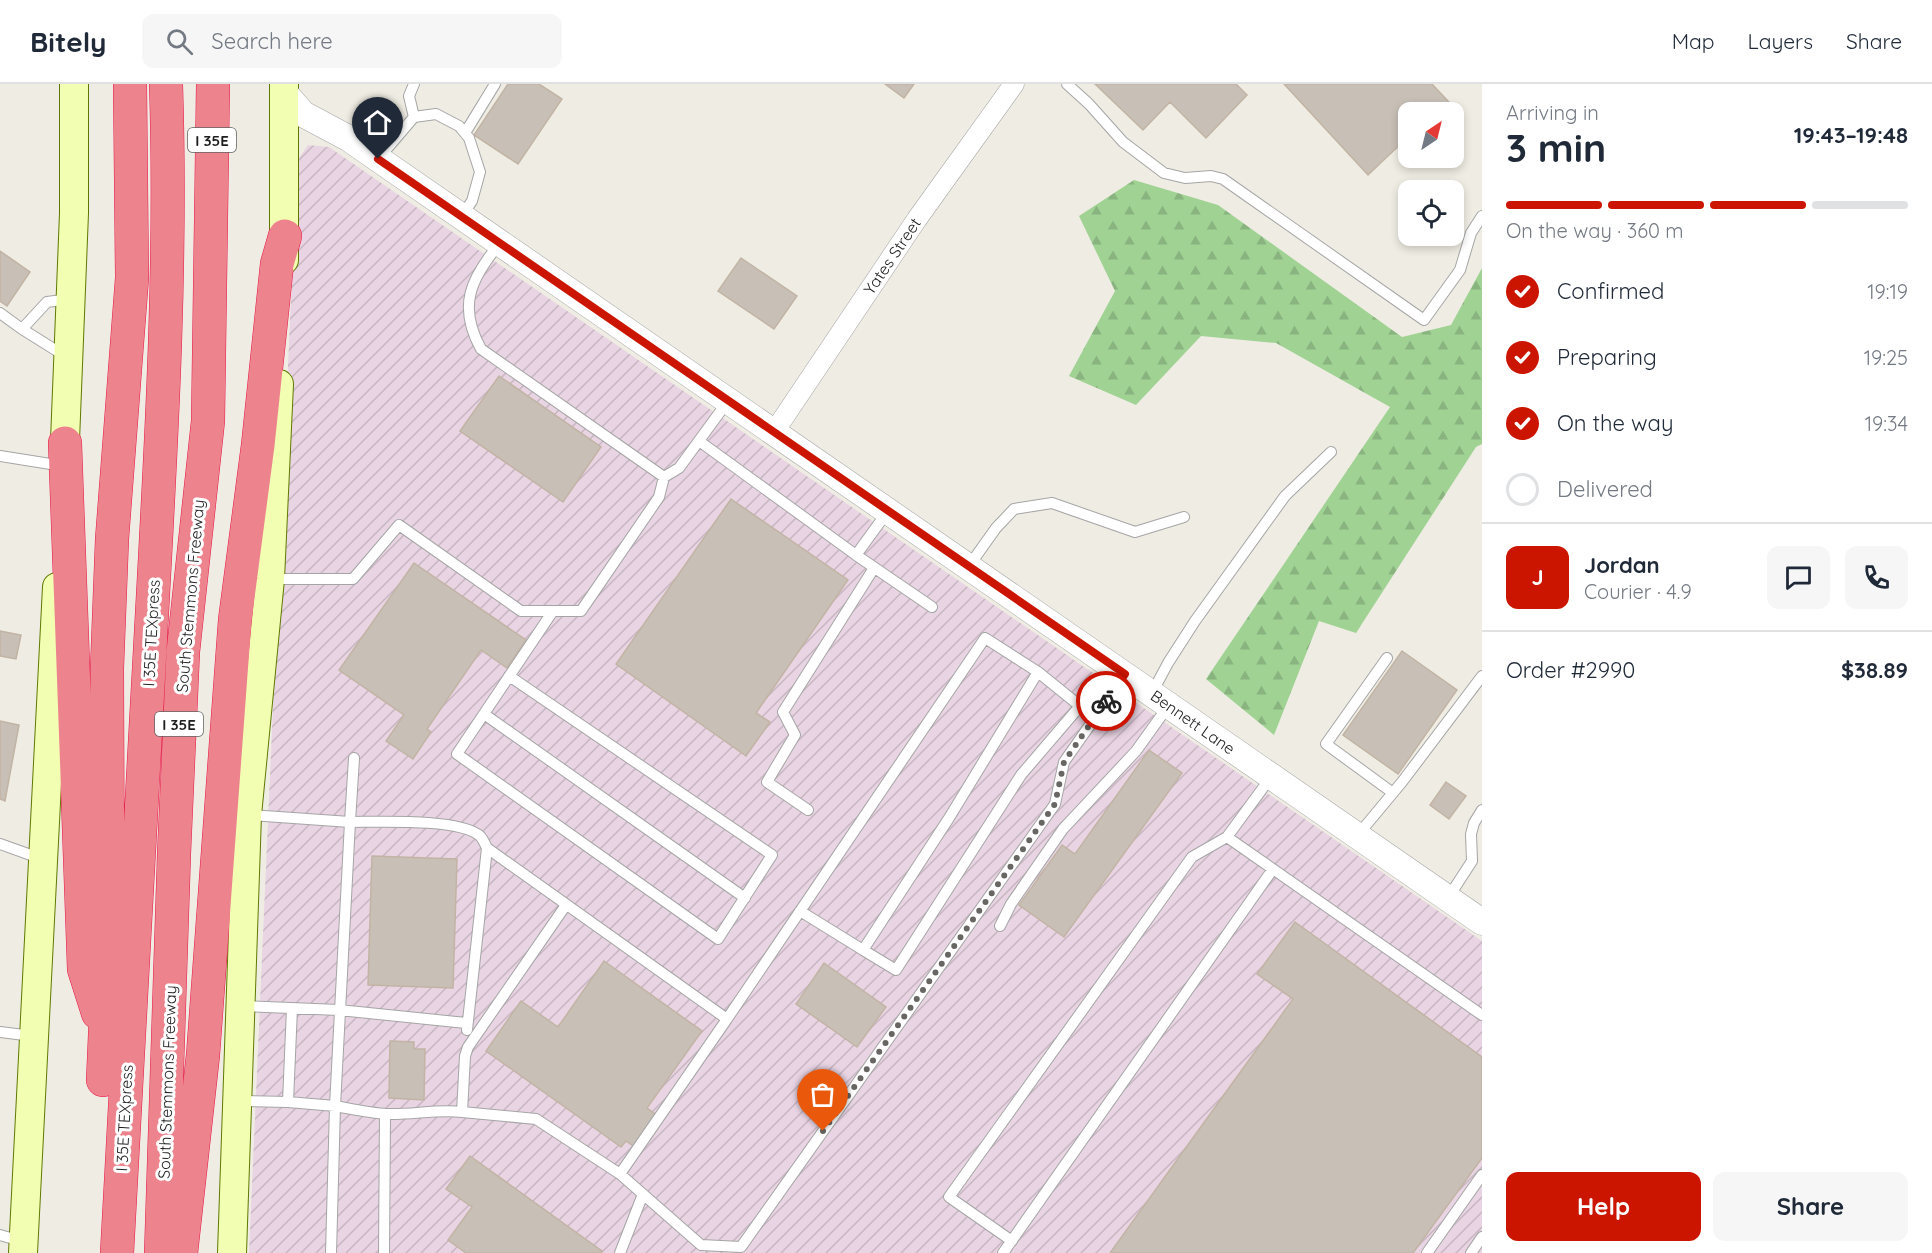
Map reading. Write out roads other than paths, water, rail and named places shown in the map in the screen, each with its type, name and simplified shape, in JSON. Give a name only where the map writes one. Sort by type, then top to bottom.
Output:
[{"type":"highway","points":[[94,1253],[108,966],[107,668],[111,540],[132,278],[130,84]]},
{"type":"highway","name":"I 35E TEXpress","points":[[117,1253],[168,284],[169,166],[166,84]]},
{"type":"highway","points":[[203,84],[211,197]]},
{"type":"highway","name":"South Stemmons Freeway","points":[[161,1253],[173,866],[183,652],[208,421],[213,84]]},
{"type":"highway","points":[[181,1253],[203,1055],[235,620],[258,445],[277,264],[285,236]]},
{"type":"highway","points":[[64,454],[84,969],[105,1035]]},
{"type":"main road","points":[[15,1243],[33,1036],[64,454],[74,213],[74,84]]},
{"type":"main road","points":[[232,1253],[247,815],[270,579],[285,236],[284,88]]},
{"type":"street","name":"Yates Street","points":[[774,432],[917,219],[1012,85]]},
{"type":"street","name":"Bennett Lane","points":[[284,88],[303,114],[348,138],[1482,922]]},
{"type":"lane","points":[[414,84],[409,96],[414,117]]},
{"type":"lane","points":[[465,133],[495,84]]},
{"type":"lane","points":[[1067,84],[1089,104],[1123,142],[1164,173],[1185,178],[1211,176],[1223,179],[1424,320],[1460,270],[1471,233],[1482,216]]},
{"type":"lane","points":[[378,159],[414,117],[436,114],[459,126],[469,138],[480,172],[472,201],[461,217]]},
{"type":"lane","points":[[500,243],[484,262],[475,279],[467,306],[474,336],[481,349],[664,477]]},
{"type":"lane","points":[[22,329],[47,302],[70,298]]},
{"type":"lane","points":[[0,313],[68,358]]},
{"type":"lane","points":[[270,579],[353,579],[399,525],[521,611],[581,611],[660,497],[664,477],[679,468],[729,400]]},
{"type":"lane","points":[[699,441],[874,568],[932,607]]},
{"type":"lane","points":[[1000,926],[1011,904],[1063,829],[1136,751],[1160,699],[1168,663],[1195,621],[1286,496],[1331,452]]},
{"type":"lane","points":[[0,456],[64,454]]},
{"type":"lane","points":[[969,566],[996,528],[1014,509],[1052,503],[1135,532],[1184,517]]},
{"type":"lane","points":[[856,555],[888,510]]},
{"type":"lane","points":[[808,810],[767,782],[795,735],[783,712],[874,568]]},
{"type":"lane","points":[[509,676],[772,855],[718,939],[457,754],[509,676],[553,611]]},
{"type":"lane","points":[[620,1174],[985,638],[1038,672],[1080,706],[1021,775],[896,969],[800,910]]},
{"type":"lane","points":[[1387,658],[1326,744],[1393,793]]},
{"type":"lane","points":[[863,950],[949,818],[1038,672]]},
{"type":"lane","points":[[237,1101],[335,1106],[385,1114],[424,1114],[448,1110],[536,1119],[620,1174],[701,1245],[741,1247],[1055,804],[1064,762],[1125,674]]},
{"type":"lane","points":[[1357,836],[1393,793],[1482,676]]},
{"type":"lane","points":[[484,714],[745,898]]},
{"type":"lane","points":[[331,1253],[339,1010],[354,758]]},
{"type":"lane","points":[[1012,1241],[949,1197],[1192,856],[1227,837],[1271,777]]},
{"type":"lane","points":[[1448,898],[1472,861],[1474,823],[1482,810]]},
{"type":"lane","points":[[247,815],[350,822],[453,824],[481,836],[487,848],[727,1019]]},
{"type":"lane","points":[[1227,837],[1482,1015]]},
{"type":"lane","points":[[1472,839],[1482,848]]},
{"type":"lane","points":[[0,844],[43,859]]},
{"type":"lane","points":[[468,1047],[466,1023],[487,848]]},
{"type":"lane","points":[[1003,1253],[1274,869]]},
{"type":"lane","points":[[462,1112],[465,1056],[468,1047],[566,905]]},
{"type":"lane","points":[[240,1006],[339,1010],[466,1023]]},
{"type":"lane","points":[[288,1102],[292,1008]]},
{"type":"lane","points":[[0,1032],[33,1036]]},
{"type":"lane","points":[[384,1253],[385,1114]]},
{"type":"lane","points":[[1426,1253],[1482,1175]]},
{"type":"lane","points":[[620,1253],[624,1248],[643,1194]]},
{"type":"lane","points":[[1471,1253],[1482,1237]]}]
